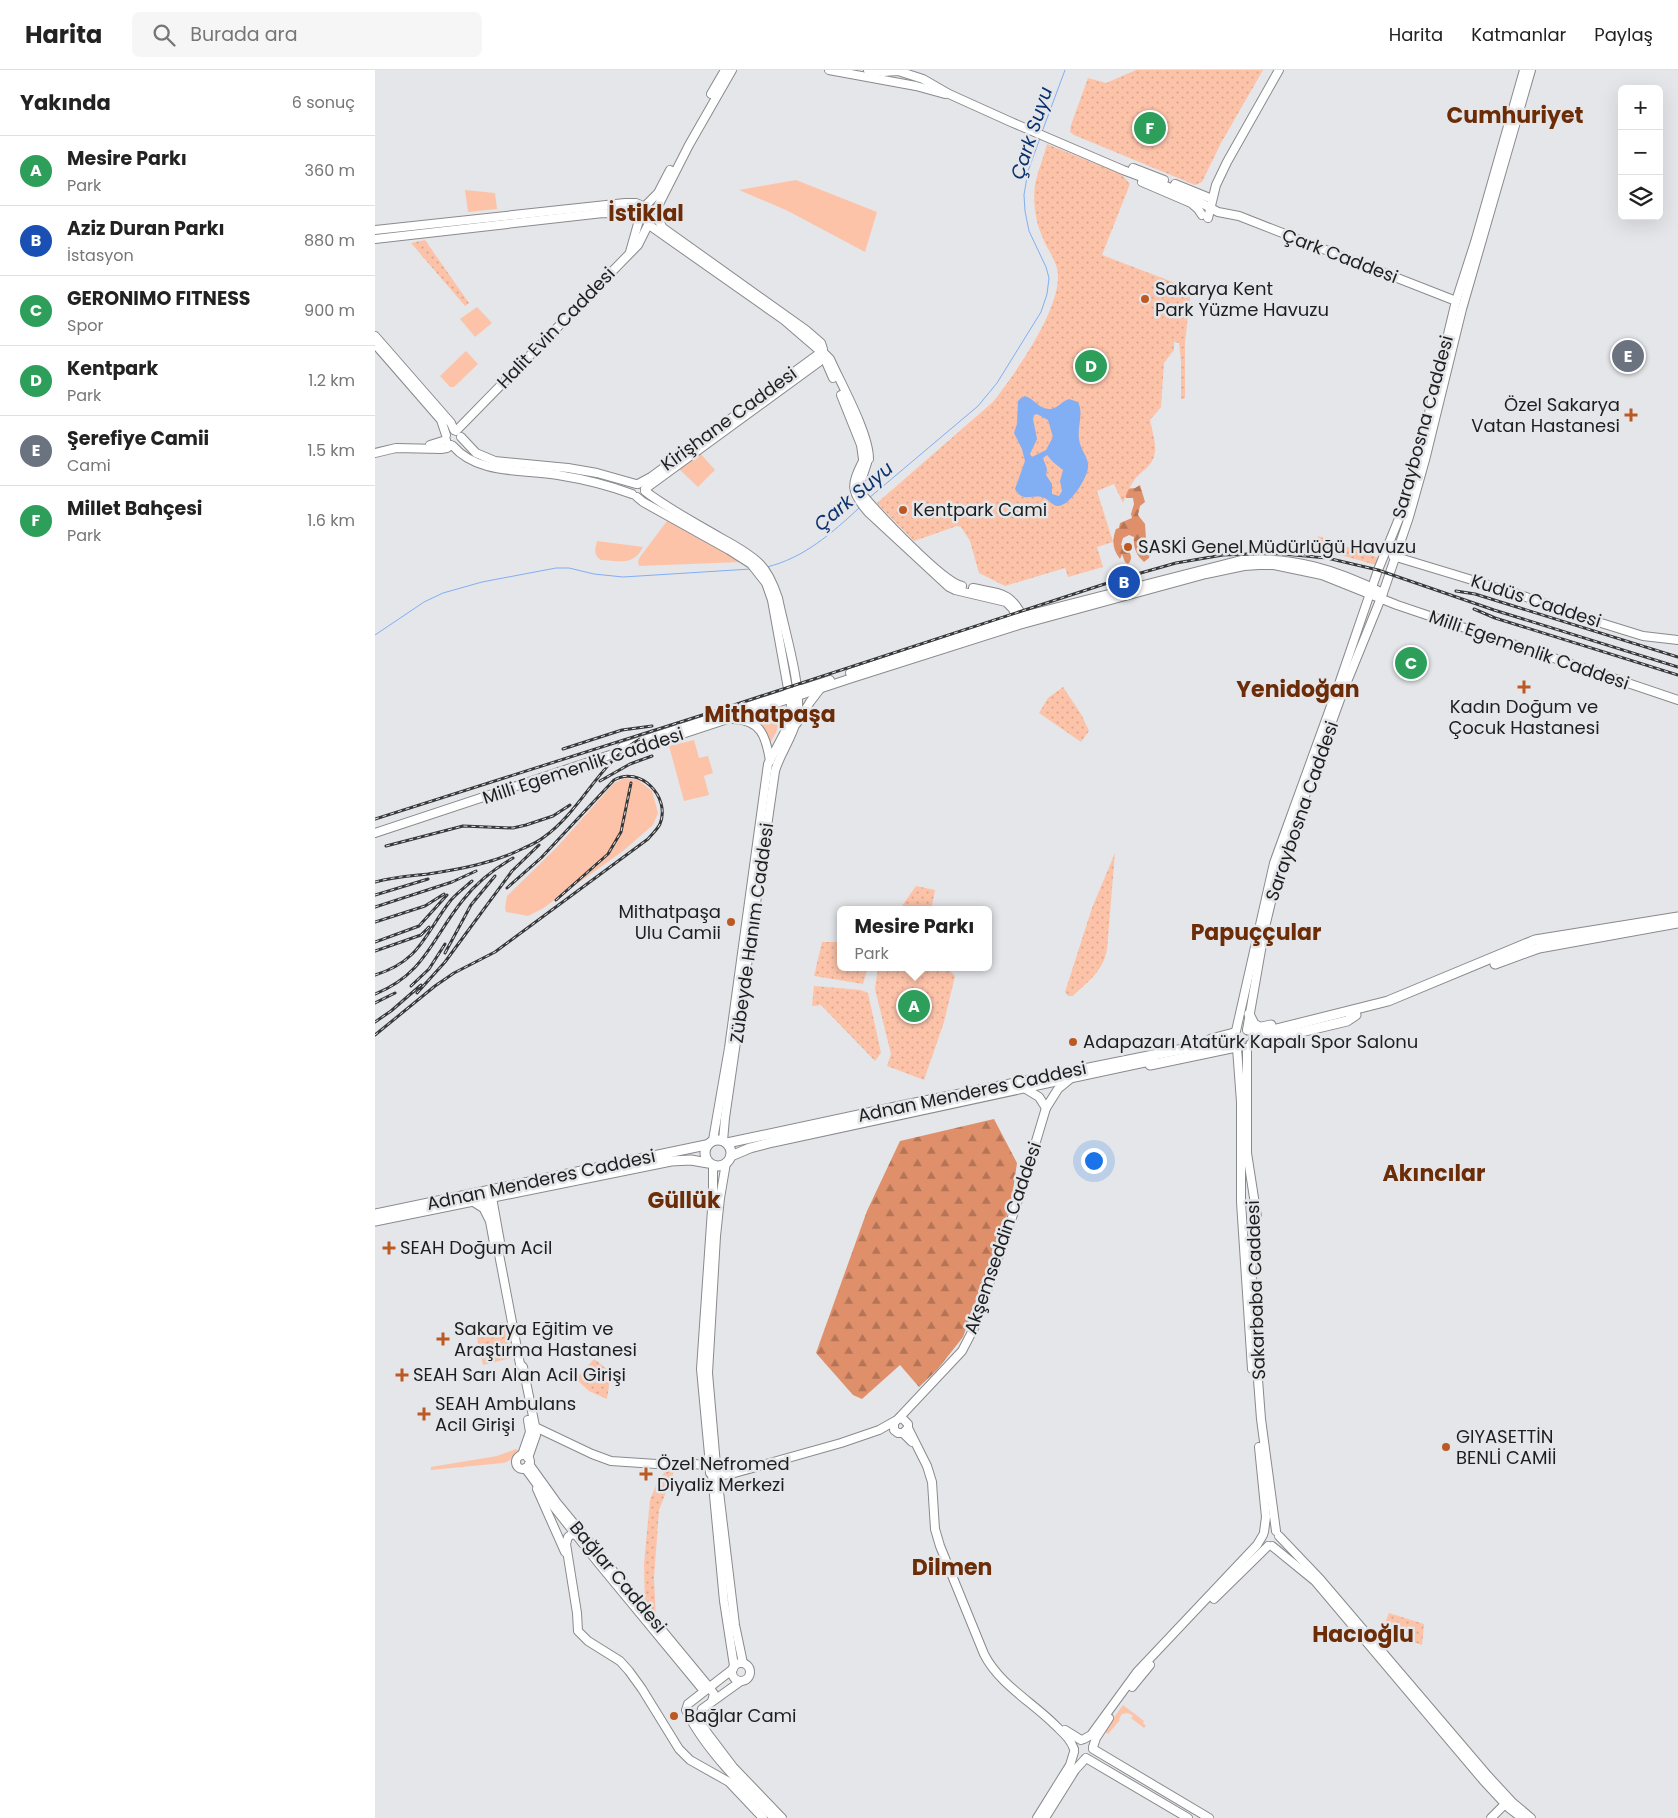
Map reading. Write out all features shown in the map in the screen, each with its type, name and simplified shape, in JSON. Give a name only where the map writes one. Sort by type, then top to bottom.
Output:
[{"type":"main road","points":[[649,225],[654,222],[656,214],[725,70]]},
{"type":"main road","points":[[638,218],[639,210],[658,193],[718,88],[732,70]]},
{"type":"main road","points":[[829,70],[949,94]]},
{"type":"main road","points":[[868,70],[903,72],[936,85],[949,94],[1032,131],[1179,191],[1208,207]]},
{"type":"main road","points":[[1205,217],[1227,162],[1279,70]]},
{"type":"main road","name":"Saraybosna Caddesi","points":[[1235,1032],[1276,856],[1417,463],[1456,301],[1475,242],[1523,70]]},
{"type":"main road","name":"Saraybosna Caddesi","points":[[1247,1030],[1265,927],[1280,865],[1345,687],[1382,596],[1401,540],[1425,460],[1463,309],[1531,70]]},
{"type":"main road","points":[[893,71],[896,83]]},
{"type":"main road","points":[[903,72],[905,84]]},
{"type":"main road","points":[[1121,168],[1145,172],[1212,199]]},
{"type":"main road","points":[[1121,168],[1129,176],[1191,203],[1205,217]]},
{"type":"main road","points":[[375,230],[625,203],[651,206],[663,228],[806,330],[821,343],[823,353],[866,461],[859,496],[871,510],[949,587],[1002,600],[1010,606],[1021,621]]},
{"type":"main road","name":"Çark Caddesi","points":[[1208,207],[1223,213],[1239,216],[1456,301]]},
{"type":"main road","points":[[375,239],[603,213],[638,218],[643,224],[649,225],[784,320],[823,353]]},
{"type":"main road","points":[[1205,217],[1223,213]]},
{"type":"main road","name":"Halit Evin Caddesi","points":[[630,252],[638,218]]},
{"type":"main road","name":"Halit Evin Caddesi","points":[[458,433],[482,404],[638,245],[649,225]]},
{"type":"main road","points":[[1456,301],[1463,299],[1467,295]]},
{"type":"main road","points":[[375,336],[476,454],[495,461],[568,468],[643,486],[645,490],[755,559],[778,598],[793,694]]},
{"type":"main road","points":[[375,344],[441,420],[449,442],[467,458],[476,463],[491,467],[557,474],[606,484],[634,496],[751,564],[766,577]]},
{"type":"main road","name":"Kirişhane Caddesi","points":[[637,484],[651,477],[823,353]]},
{"type":"main road","name":"Kirişhane Caddesi","points":[[645,490],[819,362],[823,353]]},
{"type":"main road","points":[[375,454],[397,448],[447,448],[449,432],[458,433]]},
{"type":"main road","points":[[449,442],[458,444],[458,433]]},
{"type":"main road","points":[[634,496],[632,488],[637,484]]},
{"type":"main road","points":[[634,496],[641,497],[645,490]]},
{"type":"main road","points":[[1391,538],[1394,544],[1401,540]]},
{"type":"main road","name":"Kudüs Caddesi","points":[[1384,552],[1395,558],[1515,593],[1643,636],[1678,640]]},
{"type":"main road","name":"Milli Egemenlik Caddesi","points":[[375,828],[1021,621],[1241,560],[1259,558],[1300,563],[1343,574],[1382,596],[1678,700]]},
{"type":"main road","name":"Milli Egemenlik Caddesi","points":[[375,833],[729,719],[793,694],[821,688],[1021,621]]},
{"type":"main road","name":"Zübeyde Hanım Caddesi","points":[[725,1142],[725,1118],[775,771],[794,729],[809,702],[821,688]]},
{"type":"main road","name":"Zübeyde Hanım Caddesi","points":[[793,694],[797,716],[794,729]]},
{"type":"main road","name":"Zübeyde Hanım Caddesi","points":[[710,1143],[729,1048],[770,761],[789,724],[793,694]]},
{"type":"main road","name":"Zübeyde Hanım Caddesi","points":[[729,719],[743,719],[760,728],[765,737],[770,761]]},
{"type":"main road","points":[[1678,917],[1535,940],[1404,996],[1352,1014],[1347,1021],[1263,1034],[1241,1029],[1221,1044],[1157,1064],[1141,1066],[1131,1062],[1138,1054],[1221,1044],[1237,1048],[1249,1046],[1263,1034],[1319,1015],[1352,1014],[1400,1003],[1539,948],[1678,923]]},
{"type":"main road","points":[[1249,1014],[1252,1022],[1263,1034]]},
{"type":"main road","points":[[1247,1030],[1252,1037],[1249,1046]]},
{"type":"main road","points":[[1235,1032],[1232,1039],[1237,1048]]},
{"type":"main road","points":[[1221,1044],[1235,1056],[1239,1070]]},
{"type":"main road","name":"Sakarbaba Caddesi","points":[[1249,1046],[1247,1153],[1257,1216],[1251,1251],[1253,1314],[1261,1419],[1277,1534]]},
{"type":"main road","name":"Sakarbaba Caddesi","points":[[1237,1048],[1241,1202],[1247,1310],[1266,1516],[1263,1534]]},
{"type":"main road","name":"Adnan Menderes Caddesi","points":[[725,1142],[1131,1062]]},
{"type":"main road","name":"Adnan Menderes Caddesi","points":[[728,1160],[749,1148],[773,1142],[1069,1080],[1131,1062]]},
{"type":"main road","name":"Akşemseddin Caddesi","points":[[879,1430],[897,1420],[962,1351],[975,1326],[1046,1108],[1058,1089],[1069,1080]]},
{"type":"main road","points":[[1026,1089],[1039,1097],[1046,1108]]},
{"type":"main road","points":[[728,1160],[718,1166],[711,1164],[704,1156],[710,1143],[725,1142],[730,1148],[728,1160],[719,1208],[708,1373],[723,1595],[734,1678],[741,1681]]},
{"type":"main road","name":"Adnan Menderes Caddesi","points":[[375,1214],[489,1194],[710,1143]]},
{"type":"main road","name":"Adnan Menderes Caddesi","points":[[375,1221],[473,1201],[489,1194],[507,1194],[671,1161],[691,1160],[711,1164]]},
{"type":"main road","points":[[686,1709],[690,1714],[695,1714],[741,1681],[747,1679],[750,1674],[748,1666],[743,1663],[735,1625],[701,1369],[713,1195],[711,1164]]},
{"type":"main road","points":[[489,1194],[494,1243],[498,1249],[520,1364],[519,1371],[532,1425],[526,1461]]},
{"type":"main road","points":[[492,1216],[496,1200],[507,1194]]},
{"type":"main road","name":"Adnan Menderes Caddesi","points":[[473,1201],[492,1216]]},
{"type":"main road","points":[[1241,1202],[1246,1205],[1255,1202]]},
{"type":"main road","points":[[1242,1217],[1247,1212],[1252,1212],[1257,1216]]},
{"type":"main road","points":[[532,1425],[592,1454],[611,1461],[690,1466],[695,1464],[714,1470],[722,1475],[841,1443],[879,1430],[894,1430],[898,1433],[906,1428],[909,1408]]},
{"type":"main road","points":[[894,1430],[893,1426],[897,1420],[903,1419],[927,1466],[932,1482],[935,1529],[940,1546],[989,1664],[1005,1682],[1051,1720],[1090,1742],[1093,1748],[1209,1818]]},
{"type":"main road","name":"Bağlar Caddesi","points":[[526,1461],[535,1481],[576,1535],[707,1689]]},
{"type":"main road","name":"Bağlar Caddesi","points":[[526,1461],[557,1504],[707,1689]]},
{"type":"main road","points":[[535,1481],[543,1505],[569,1562]]},
{"type":"main road","points":[[1037,1818],[1070,1765],[1076,1743],[1091,1735],[1137,1672],[1257,1545],[1263,1534],[1268,1530],[1277,1534],[1320,1579],[1488,1776],[1512,1802],[1531,1818]]},
{"type":"main road","points":[[576,1535],[572,1534],[567,1540],[578,1631],[588,1642],[620,1661],[629,1671],[679,1749],[689,1760],[735,1782],[773,1818]]},
{"type":"main road","points":[[1263,1534],[1264,1543],[1286,1557],[1315,1581],[1381,1662],[1505,1804],[1522,1818]]},
{"type":"main road","points":[[1045,1818],[1075,1770],[1085,1758],[1091,1755],[1096,1738],[1127,1693],[1209,1603],[1254,1558],[1277,1543],[1277,1534]]},
{"type":"main road","points":[[1254,1558],[1265,1553],[1274,1553],[1286,1557]]},
{"type":"main road","points":[[686,1709],[688,1704],[733,1667],[743,1663]]},
{"type":"main road","points":[[707,1689],[713,1694],[712,1701]]},
{"type":"main road","points":[[686,1709],[720,1761],[763,1818]]},
{"type":"main road","points":[[701,1709],[700,1718],[707,1734],[733,1766],[783,1818]]},
{"type":"main road","points":[[1051,1720],[1069,1740],[1078,1757],[1085,1758],[1188,1818]]},
{"type":"main road","points":[[1491,1818],[1505,1804]]},
{"type":"shaded area","points":[[1136,70],[1263,70],[1221,143],[1202,182],[1195,185],[1070,132],[1088,78],[1106,83]]},
{"type":"shaded area","points":[[1047,144],[1121,174],[1130,184],[1102,255],[1191,289],[1185,343],[1185,398],[1181,399],[1179,343],[1174,342],[1174,350],[1164,363],[1161,407],[1150,420],[1155,444],[1153,460],[1133,482],[1123,503],[1114,484],[1097,491],[1113,542],[1097,547],[1103,567],[1068,577],[1065,568],[1005,586],[979,573],[970,541],[961,527],[957,526],[914,541],[877,503],[993,402],[1013,375],[1044,324],[1056,290],[1058,275],[1054,260],[1040,230],[1035,208],[1036,180]]},
{"type":"shaded area","points":[[796,180],[877,212],[865,252],[788,211],[739,190]]},
{"type":"shaded area","points":[[465,190],[495,193],[497,209],[468,212]]},
{"type":"shaded area","points":[[425,240],[469,303],[465,306],[411,243]]},
{"type":"shaded area","points":[[477,307],[492,323],[475,337],[460,319]]},
{"type":"shaded area","points":[[466,351],[478,364],[454,387],[450,387],[440,376]]},
{"type":"shaded area","points":[[700,453],[715,470],[698,487],[679,469]]},
{"type":"shaded area","points":[[667,521],[741,562],[639,566],[638,561],[640,557]]},
{"type":"shaded area","points":[[1318,536],[1379,558],[1376,565],[1344,556],[1313,552]]},
{"type":"shaded area","points":[[597,541],[643,547],[631,560],[601,560],[596,554]]},
{"type":"shaded area","points":[[1063,687],[1081,714],[1089,731],[1081,742],[1039,713],[1048,698]]},
{"type":"shaded area","points":[[783,706],[781,721],[770,743],[764,730],[749,718]]},
{"type":"shaded area","points":[[694,740],[699,758],[708,756],[713,773],[704,776],[709,795],[684,801],[669,746]]},
{"type":"shaded area","points":[[625,778],[638,780],[652,791],[658,813],[653,825],[623,851],[542,909],[528,916],[506,912],[507,896],[556,848],[614,783]]},
{"type":"shaded area","points":[[1115,853],[1105,957],[1099,970],[1090,980],[1073,996],[1068,996],[1065,992],[1092,908]]},
{"type":"shaded area","points":[[916,886],[935,890],[932,906],[902,906]]},
{"type":"shaded area","points":[[822,942],[837,942],[837,971],[867,971],[863,984],[814,976]]},
{"type":"shaded area","points":[[877,971],[950,971],[955,976],[944,1022],[924,1080],[887,1066],[891,1054],[875,989]]},
{"type":"shaded area","points":[[814,986],[861,990],[868,993],[881,1053],[875,1061],[821,1005],[812,1006]]},
{"type":"shaded area","points":[[503,1322],[511,1358],[483,1365],[475,1329]]},
{"type":"shaded area","points":[[594,1359],[611,1372],[607,1399],[589,1391],[576,1379]]},
{"type":"shaded area","points":[[516,1449],[519,1450],[514,1457],[503,1463],[431,1470],[431,1467],[497,1456]]},
{"type":"shaded area","points":[[666,1470],[674,1472],[659,1510],[654,1578],[656,1622],[645,1610],[644,1564],[650,1500],[656,1485]]},
{"type":"shaded area","points":[[1389,1613],[1424,1624],[1422,1645],[1382,1631]]},
{"type":"shaded area","points":[[1123,1705],[1144,1721],[1143,1723],[1146,1726],[1144,1728],[1131,1718],[1133,1716],[1128,1713],[1122,1714],[1120,1720],[1108,1734],[1104,1731]]},
{"type":"green space","points":[[1140,485],[1145,502],[1140,506],[1138,515],[1145,524],[1146,539],[1151,549],[1149,558],[1144,562],[1136,551],[1134,537],[1129,535],[1123,538],[1121,545],[1128,549],[1131,557],[1128,564],[1125,562],[1122,554],[1120,559],[1115,552],[1114,537],[1120,523],[1132,518],[1133,498],[1126,498],[1124,493],[1126,489],[1135,488]]},
{"type":"green space","points":[[994,1119],[1017,1163],[1011,1204],[963,1337],[937,1370],[919,1387],[900,1365],[862,1399],[853,1395],[816,1353],[867,1211],[900,1141]]},
{"type":"water","points":[[1028,397],[1047,409],[1058,406],[1069,399],[1078,402],[1080,407],[1079,439],[1088,469],[1083,482],[1073,496],[1063,505],[1056,506],[1042,497],[1024,497],[1015,489],[1025,461],[1022,449],[1014,433],[1017,424],[1018,401],[1021,398]],"holes":[[[1037,414],[1048,420],[1053,437],[1046,450],[1032,457],[1030,454],[1037,439],[1033,419],[1034,415]],[[1047,455],[1063,470],[1060,481],[1062,491],[1059,496],[1052,494],[1052,484],[1046,475],[1047,469],[1043,458]]]},
{"type":"waterway","name":"Çark Suyu","points":[[1042,132],[1065,70]]},
{"type":"waterway","name":"Çark Suyu","points":[[869,498],[978,406],[997,383],[1041,312],[1047,294],[1049,278],[1046,267],[1029,231],[1024,195],[1028,171],[1040,138]]},
{"type":"waterway","name":"Çark Suyu","points":[[767,567],[793,558],[805,551],[828,535],[859,508]]},
{"type":"waterway","name":"Çark Suyu","points":[[375,635],[424,602],[443,593],[482,582],[556,568],[569,568],[594,574],[623,577],[751,569]]},
{"type":"tunnel","points":[[1225,1045],[1261,1037]]},
{"type":"railway","points":[[375,819],[737,704],[1123,578],[1176,563],[1223,555],[1272,553],[1327,558],[1378,570],[1494,610],[1678,667]]},
{"type":"railway","points":[[1456,591],[1475,594],[1678,657]]},
{"type":"railway","points":[[1474,609],[1495,618],[1678,675]]},
{"type":"railway","points":[[563,749],[622,730],[652,726]]},
{"type":"railway","points":[[375,882],[477,865],[501,858],[542,839],[569,814],[613,760],[640,739]]},
{"type":"railway","points":[[600,781],[630,764],[652,756]]},
{"type":"railway","points":[[375,1035],[435,986],[454,973],[495,952],[648,839],[660,824],[662,814],[657,794],[643,780],[634,777],[624,776],[614,780],[541,858],[507,888]]},
{"type":"railway","points":[[556,900],[608,854],[621,832],[631,783]]},
{"type":"railway","points":[[386,846],[463,826],[513,828],[553,816],[570,805]]},
{"type":"railway","points":[[417,993],[445,962],[512,871],[539,845]]},
{"type":"railway","points":[[375,994],[392,986],[417,965],[468,894],[486,877],[513,858]]},
{"type":"railway","points":[[375,907],[452,882],[476,871]]},
{"type":"railway","points":[[445,953],[471,905],[495,876]]},
{"type":"railway","points":[[375,895],[428,879]]},
{"type":"railway","points":[[375,975],[403,962],[412,954],[421,945],[451,900],[472,881]]},
{"type":"railway","points":[[375,922],[425,906],[444,894]]},
{"type":"railway","points":[[375,942],[419,926],[447,895]]},
{"type":"railway","points":[[375,951],[421,935],[429,927]]},
{"type":"railway","points":[[411,986],[429,969],[445,944]]},
{"type":"railway","points":[[375,1022],[421,985]]},
{"type":"railway","points":[[375,1003],[395,993]]},
{"type":"place","name":"Millet Bahçesi","points":[[1150,128]]},
{"type":"place","name":"Sakarya Kent Park Yüzme Havuzu","points":[[1145,299]]},
{"type":"place","name":"Şerefiye Camii","points":[[1628,356]]},
{"type":"place","name":"Kentpark","points":[[1091,366]]},
{"type":"place","name":"Özel Sakarya Vatan Hastanesi","points":[[1631,415]]},
{"type":"place","name":"Kentpark Cami","points":[[903,510]]},
{"type":"place","name":"SASKİ Genel Müdürlüğü Havuzu","points":[[1128,547]]},
{"type":"place","name":"Aziz Duran Parkı","points":[[1124,582]]},
{"type":"place","name":"GERONIMO FITNESS","points":[[1411,663]]},
{"type":"place","name":"Kadın Doğum ve Çocuk Hastanesi","points":[[1524,687]]},
{"type":"place","name":"Mithatpaşa Ulu Camii","points":[[731,922]]},
{"type":"place","name":"Mesire Parkı","points":[[914,1006]]},
{"type":"place","name":"Adapazarı Atatürk Kapalı Spor Salonu","points":[[1073,1042]]},
{"type":"place","name":"SEAH Doğum Acil","points":[[389,1248]]},
{"type":"place","name":"Sakarya Eğitim ve Araştırma Hastanesi","points":[[443,1339]]},
{"type":"place","name":"SEAH Sarı Alan Acil Girişi","points":[[402,1375]]},
{"type":"place","name":"SEAH Ambulans Acil Girişi","points":[[424,1414]]},
{"type":"place","name":"GIYASETTİN BENLİ CAMİİ","points":[[1446,1447]]},
{"type":"place","name":"Özel Nefromed Diyaliz Merkezi","points":[[646,1474]]},
{"type":"place","name":"Bağlar Cami","points":[[674,1716]]},
{"type":"district","name":"Cumhuriyet","points":[[1515,115]]},
{"type":"district","name":"İstiklal","points":[[646,213]]},
{"type":"district","name":"Yenidoğan","points":[[1298,689]]},
{"type":"district","name":"Mithatpaşa","points":[[770,714]]},
{"type":"district","name":"Papuççular","points":[[1256,932]]},
{"type":"district","name":"Akıncılar","points":[[1434,1173]]},
{"type":"district","name":"Güllük","points":[[684,1200]]},
{"type":"district","name":"Dilmen","points":[[952,1567]]},
{"type":"district","name":"Hacıoğlu","points":[[1363,1634]]}]
